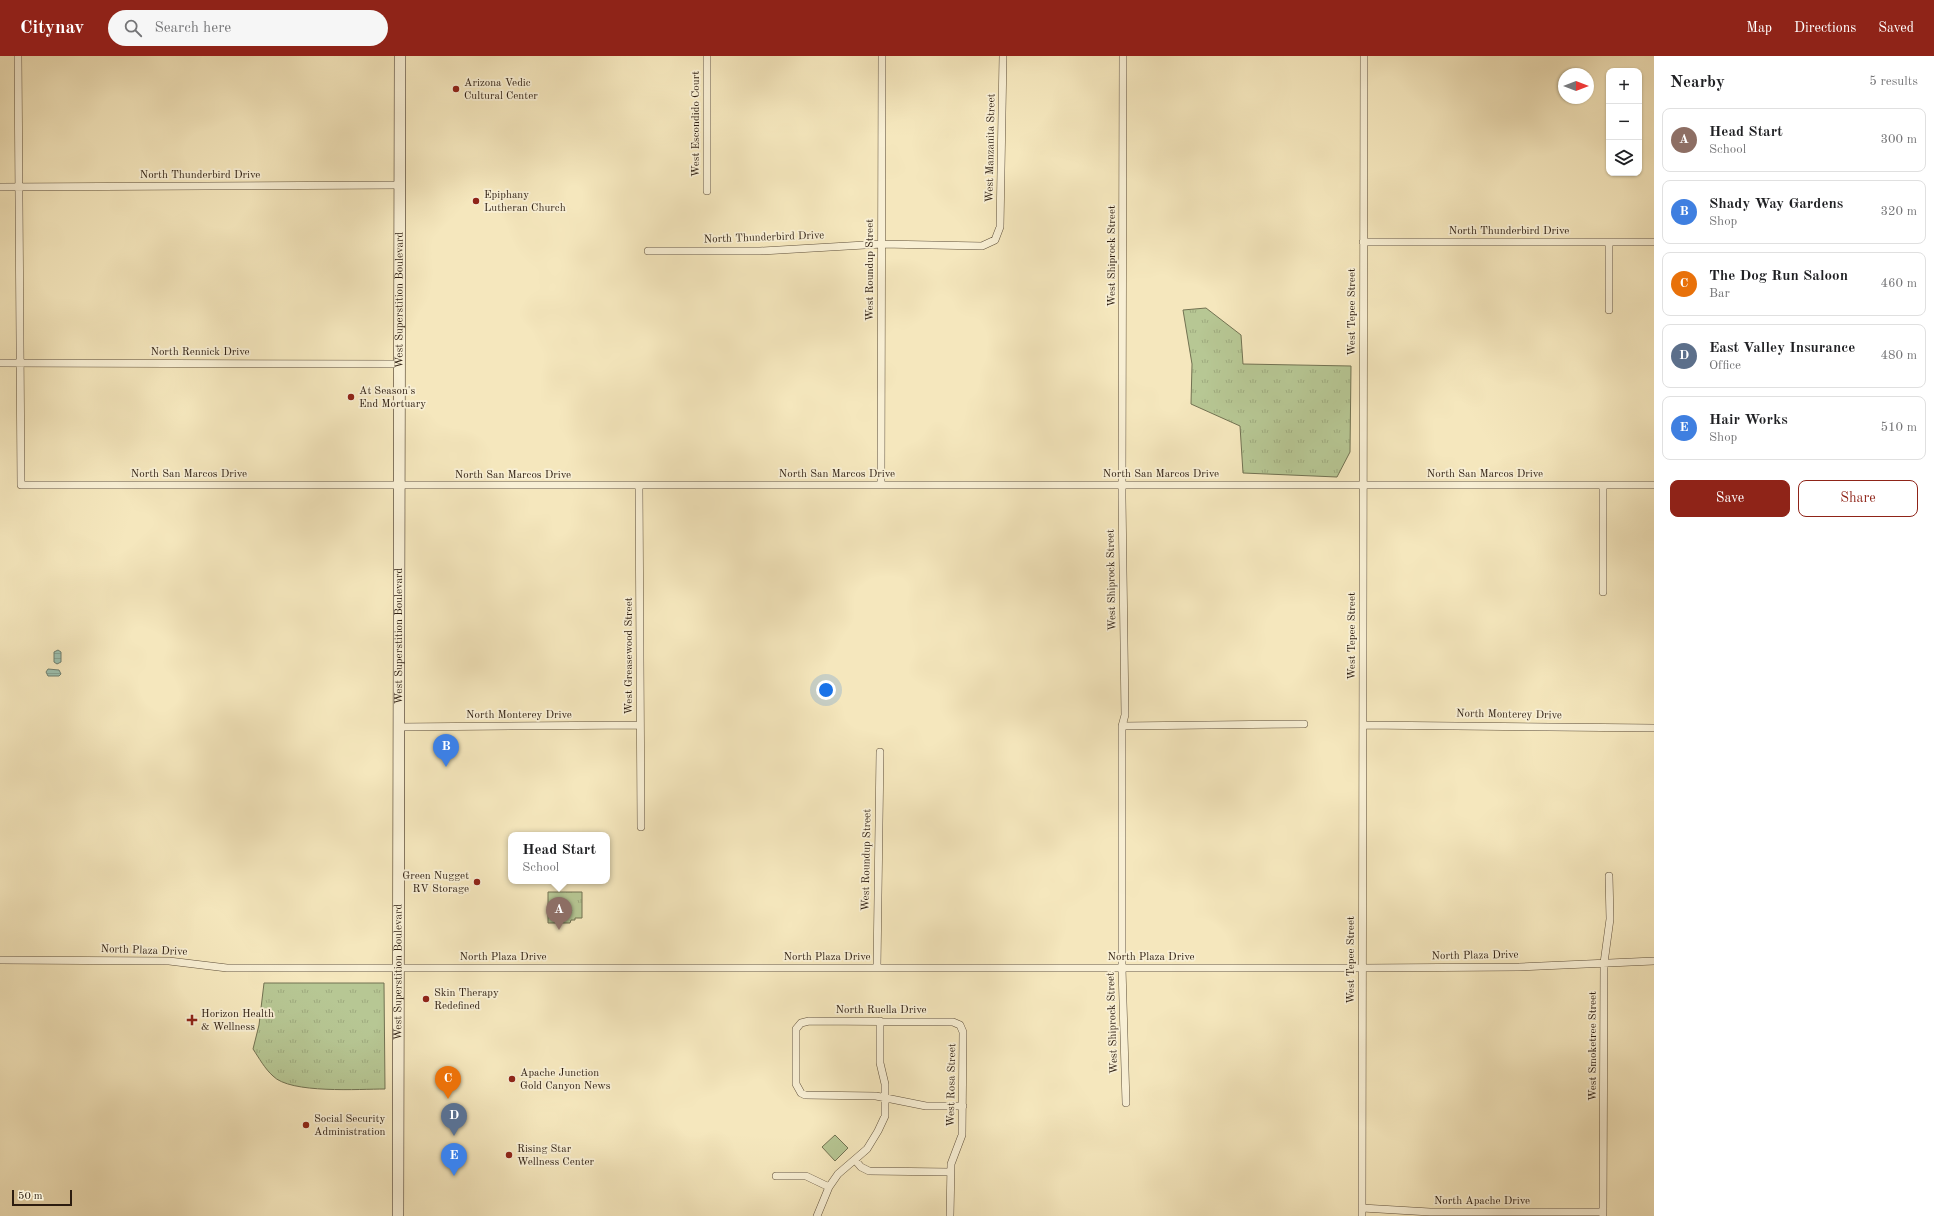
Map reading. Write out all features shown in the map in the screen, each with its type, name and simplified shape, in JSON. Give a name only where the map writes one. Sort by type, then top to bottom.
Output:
[{"type":"main road","name":"West Superstition Boulevard","points":[[398,1216],[400,56]]},
{"type":"street","points":[[18,56],[19,363]]},
{"type":"street","name":"West Escondido Court","points":[[707,56],[708,191]]},
{"type":"street","name":"West Roundup Street","points":[[881,484],[882,56]]},
{"type":"street","name":"West Manzanita Street","points":[[995,240],[1000,227],[1004,56]]},
{"type":"street","name":"West Shiprock Street","points":[[1123,56],[1122,485],[1125,715],[1122,726],[1122,968],[1126,1103]]},
{"type":"street","name":"West Tepee Street","points":[[1362,1216],[1364,56]]},
{"type":"street","name":"North Thunderbird Drive","points":[[0,187],[399,185]]},
{"type":"street","name":"North Thunderbird Drive","points":[[648,251],[760,251],[882,244],[982,246],[995,240]]},
{"type":"street","name":"North Thunderbird Drive","points":[[1364,242],[1654,242]]},
{"type":"street","points":[[1609,310],[1610,242]]},
{"type":"street","name":"North Rennick Drive","points":[[0,363],[399,364]]},
{"type":"street","name":"North San Marcos Drive","points":[[19,363],[21,485],[1654,485]]},
{"type":"street","name":"West Greasewood Street","points":[[639,485],[641,827]]},
{"type":"street","points":[[1603,485],[1603,592]]},
{"type":"street","points":[[1122,726],[1304,724]]},
{"type":"street","name":"North Monterey Drive","points":[[398,727],[640,725]]},
{"type":"street","name":"North Monterey Drive","points":[[1363,725],[1654,728]]},
{"type":"street","name":"West Roundup Street","points":[[877,968],[880,752]]},
{"type":"street","name":"West Smoketree Street","points":[[1603,1214],[1604,963],[1610,919],[1609,876]]},
{"type":"street","name":"North Plaza Drive","points":[[0,960],[180,962],[227,968],[1362,968],[1519,967],[1654,961]]},
{"type":"street","name":"North Ruella Drive","points":[[886,1098],[876,1096],[809,1096],[801,1093],[796,1084],[796,1029],[801,1024],[809,1021],[953,1022],[960,1025]]},
{"type":"street","points":[[817,1216],[829,1187],[838,1174],[867,1149],[885,1116],[885,1084],[880,1063],[880,1021]]},
{"type":"street","name":"West Rosa Street","points":[[950,1216],[951,1164],[962,1135],[963,1032],[960,1025]]},
{"type":"street","points":[[886,1098],[926,1106],[963,1106]]},
{"type":"street","points":[[855,1160],[861,1167],[869,1171],[950,1172]]},
{"type":"street","points":[[776,1176],[806,1176],[829,1187]]},
{"type":"street","name":"North Apache Drive","points":[[1362,1208],[1430,1212],[1603,1214]]},
{"type":"green space","points":[[1206,308],[1241,335],[1243,364],[1351,366],[1350,452],[1337,477],[1243,473],[1240,426],[1191,404],[1192,364],[1183,310]]},
{"type":"green space","points":[[548,892],[582,892],[582,918],[575,918],[575,920],[571,920],[570,923],[548,923]]},
{"type":"green space","points":[[264,983],[384,983],[385,1089],[343,1090],[309,1088],[294,1086],[282,1082],[273,1076],[253,1049],[259,1025]]},
{"type":"green space","points":[[835,1135],[848,1148],[835,1161],[822,1147]]},
{"type":"shaded area","points":[[58,650],[61,652],[61,662],[57,664],[54,662],[54,652]]},
{"type":"shaded area","points":[[48,669],[59,670],[61,674],[59,676],[48,676],[46,672]]},
{"type":"place","name":"Arizona Vedic Cultural Center","points":[[456,89]]},
{"type":"place","name":"Epiphany Lutheran Church","points":[[476,201]]},
{"type":"place","name":"At Season's End Mortuary","points":[[351,397]]},
{"type":"place","name":"Shady Way Gardens","points":[[446,767]]},
{"type":"place","name":"Green Nugget RV Storage","points":[[477,882]]},
{"type":"place","name":"Head Start","points":[[559,930]]},
{"type":"place","name":"Skin Therapy Redefined","points":[[426,999]]},
{"type":"place","name":"Horizon Health & Wellness","points":[[192,1020]]},
{"type":"place","name":"Apache Junction Gold Canyon News","points":[[512,1079]]},
{"type":"place","name":"The Dog Run Saloon","points":[[448,1099]]},
{"type":"place","name":"Social Security Administration","points":[[306,1125]]},
{"type":"place","name":"East Valley Insurance","points":[[454,1136]]},
{"type":"place","name":"Rising Star Wellness Center","points":[[509,1155]]},
{"type":"place","name":"Hair Works","points":[[454,1176]]}]
